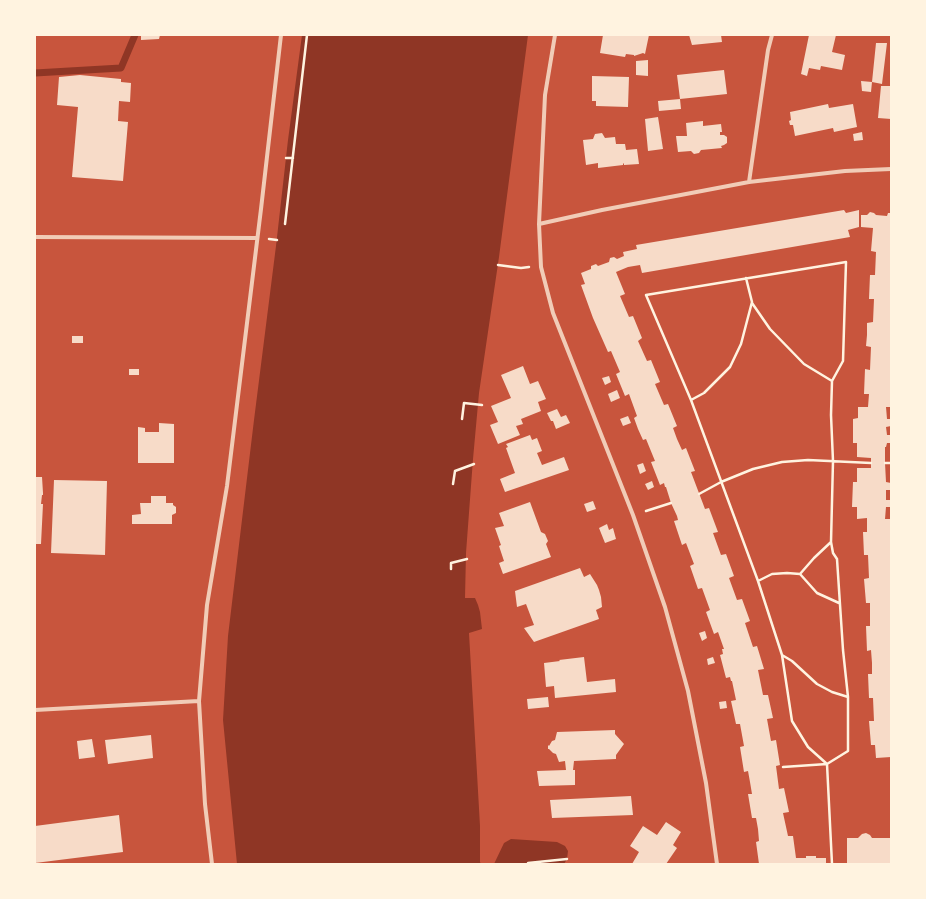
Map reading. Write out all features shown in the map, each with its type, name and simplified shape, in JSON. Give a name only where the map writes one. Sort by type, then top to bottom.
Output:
[{"type":"street","points":[[212,864],[205,804],[199,701],[207,605],[227,486],[281,35]]},
{"type":"street","points":[[555,35],[545,95],[539,224],[541,267],[553,313],[633,515],[666,607],[688,691],[706,783],[717,864]]},
{"type":"street","points":[[749,182],[768,50],[772,35]]},
{"type":"street","points":[[539,224],[602,210],[749,182],[845,171],[891,169]]},
{"type":"street","points":[[35,237],[257,238]]},
{"type":"street","points":[[35,710],[199,701]]},
{"type":"path","points":[[285,224],[308,35]]},
{"type":"path","points":[[286,158],[293,158]]},
{"type":"path","points":[[270,239],[277,240]]},
{"type":"path","points":[[783,767],[827,764],[848,751],[848,697],[839,603],[837,559],[833,553],[831,542],[833,461],[831,415],[832,381],[843,361],[846,262],[646,295],[691,400],[758,581],[782,655],[792,721],[808,747],[827,764],[832,864]]},
{"type":"path","points":[[498,265],[521,268],[541,267]]},
{"type":"path","points":[[746,278],[752,302],[770,328],[804,364],[832,381]]},
{"type":"path","points":[[691,400],[704,393],[730,367],[741,344],[752,302]]},
{"type":"path","points":[[462,419],[464,402],[482,406]]},
{"type":"path","points":[[699,494],[721,482],[752,469],[782,462],[808,460],[871,462]]},
{"type":"path","points":[[885,463],[891,463]]},
{"type":"path","points":[[453,484],[455,472],[474,464]]},
{"type":"path","points":[[633,515],[671,503]]},
{"type":"path","points":[[800,574],[831,542]]},
{"type":"path","points":[[451,569],[451,563],[467,559]]},
{"type":"path","points":[[758,581],[772,574],[800,574],[817,593],[839,603]]},
{"type":"path","points":[[782,655],[796,664],[817,684],[832,692],[848,697]]},
{"type":"path","points":[[528,863],[567,859]]},
{"type":"shaded area","points":[[302,35],[528,35],[499,257],[479,393],[466,553],[465,598],[475,598],[480,612],[482,629],[469,633],[481,864],[237,864],[223,720],[228,636]]},
{"type":"shaded area","points":[[511,839],[557,842],[565,846],[568,851],[567,859],[564,864],[494,864],[504,843]]},
{"type":"building","points":[[141,35],[160,35],[159,39],[141,40]]},
{"type":"building","points":[[603,35],[649,35],[645,54],[643,53],[634,56],[626,54],[625,57],[600,53]]},
{"type":"building","points":[[689,35],[721,35],[722,42],[692,45]]},
{"type":"building","points":[[809,35],[836,35],[832,52],[845,55],[842,70],[821,66],[820,70],[809,68],[807,76],[801,74]]},
{"type":"building","points":[[876,43],[887,43],[882,84],[872,82]]},
{"type":"building","points":[[648,60],[648,76],[636,75],[636,61]]},
{"type":"building","points":[[724,70],[727,94],[680,99],[677,75]]},
{"type":"building","points":[[80,75],[121,79],[121,82],[131,83],[130,102],[119,101],[118,121],[128,122],[123,181],[72,177],[78,107],[57,105],[59,77]]},
{"type":"building","points":[[592,76],[629,77],[628,107],[596,106],[596,101],[592,101]]},
{"type":"building","points":[[861,81],[872,82],[871,92],[862,91]]},
{"type":"building","points":[[881,86],[891,86],[891,119],[878,118]]},
{"type":"building","points":[[680,99],[681,109],[659,111],[658,101]]},
{"type":"building","points":[[828,104],[829,108],[853,104],[857,127],[834,132],[833,128],[795,136],[793,125],[790,125],[789,121],[791,120],[790,112]]},
{"type":"building","points":[[658,117],[663,149],[648,151],[645,119]]},
{"type":"building","points":[[703,121],[703,126],[721,124],[722,132],[720,132],[720,135],[727,137],[727,143],[721,146],[722,148],[701,150],[699,153],[694,154],[691,151],[678,152],[676,136],[687,136],[686,123]]},
{"type":"building","points":[[862,132],[863,140],[854,141],[853,134]]},
{"type":"building","points":[[602,133],[605,138],[615,137],[616,144],[625,144],[626,150],[637,149],[639,164],[624,165],[624,163],[623,165],[598,168],[598,163],[586,165],[583,140],[593,139],[595,134]]},
{"type":"building","points":[[844,210],[846,213],[859,210],[859,227],[848,230],[850,237],[642,273],[640,265],[628,267],[616,272],[625,294],[620,296],[629,317],[633,316],[642,338],[638,341],[647,361],[651,360],[660,382],[655,384],[664,405],[668,404],[677,426],[673,428],[682,450],[686,448],[695,471],[691,472],[705,509],[709,508],[718,532],[713,533],[721,555],[726,554],[734,576],[729,578],[737,600],[742,599],[750,621],[745,623],[753,647],[757,646],[764,669],[758,670],[763,695],[768,695],[773,718],[767,719],[771,741],[776,740],[780,765],[776,766],[779,789],[784,788],[789,812],[783,813],[788,836],[793,836],[796,858],[816,856],[816,858],[826,858],[826,864],[759,864],[756,842],[759,841],[758,829],[756,818],[752,818],[748,794],[752,794],[750,782],[748,771],[744,772],[740,747],[744,746],[740,724],[736,724],[731,701],[736,700],[732,681],[730,677],[726,678],[720,655],[723,654],[722,649],[724,649],[718,632],[714,634],[706,612],[710,610],[702,588],[698,589],[690,566],[694,564],[686,543],[682,545],[674,521],[678,520],[677,516],[666,487],[664,483],[660,485],[651,462],[655,461],[646,439],[643,440],[634,418],[637,416],[629,394],[625,396],[616,374],[620,372],[611,351],[608,352],[593,318],[581,285],[585,284],[581,273],[591,269],[591,266],[596,264],[598,266],[609,262],[610,258],[614,257],[617,259],[624,256],[623,252],[637,249],[636,245]]},
{"type":"building","points":[[870,212],[876,215],[887,216],[888,213],[891,213],[891,407],[886,407],[887,419],[891,419],[891,426],[886,427],[887,435],[891,435],[891,443],[887,443],[885,447],[885,463],[886,482],[891,483],[890,490],[886,490],[886,500],[891,500],[890,507],[886,507],[885,519],[891,519],[891,757],[876,758],[875,745],[871,745],[869,721],[874,721],[873,698],[869,698],[868,674],[872,674],[872,663],[871,650],[867,651],[866,626],[870,626],[870,603],[866,603],[864,579],[869,578],[868,555],[864,555],[863,532],[867,532],[867,518],[857,519],[857,507],[852,507],[853,482],[857,482],[857,468],[871,468],[871,458],[857,457],[857,443],[853,443],[853,419],[858,418],[858,407],[868,407],[869,394],[864,394],[865,369],[870,370],[871,347],[866,346],[867,323],[873,322],[874,299],[869,299],[870,275],[875,275],[876,252],[871,251],[873,228],[861,227],[861,215],[867,215]]},
{"type":"building","points":[[72,336],[83,336],[83,343],[72,343]]},
{"type":"building","points":[[523,366],[530,384],[538,381],[546,399],[538,402],[541,411],[521,419],[523,424],[516,426],[520,435],[498,444],[490,425],[498,422],[491,406],[511,398],[501,375]]},
{"type":"building","points":[[129,369],[139,369],[139,375],[129,375]]},
{"type":"building","points":[[609,376],[611,382],[605,385],[602,378]]},
{"type":"building","points":[[617,390],[620,398],[611,402],[608,394]]},
{"type":"building","points":[[557,409],[561,417],[566,415],[570,423],[556,429],[553,421],[551,421],[547,413]]},
{"type":"building","points":[[628,416],[631,423],[623,426],[620,419]]},
{"type":"building","points":[[159,423],[174,424],[174,463],[138,463],[138,427],[145,428],[145,432],[159,432]]},
{"type":"building","points":[[530,435],[532,440],[537,438],[542,451],[537,453],[542,465],[564,457],[569,470],[505,492],[500,479],[515,473],[506,444]]},
{"type":"building","points":[[643,463],[646,471],[640,474],[637,465]]},
{"type":"building","points":[[35,477],[42,477],[43,495],[41,504],[43,504],[41,544],[35,544]]},
{"type":"building","points":[[54,480],[107,481],[105,555],[51,553]]},
{"type":"building","points":[[652,481],[654,487],[648,490],[645,484]]},
{"type":"building","points":[[151,496],[166,496],[166,503],[173,503],[176,507],[176,513],[172,515],[172,524],[132,524],[132,515],[141,514],[140,503],[151,503]]},
{"type":"building","points":[[593,501],[596,509],[587,512],[584,504]]},
{"type":"building","points":[[530,502],[541,532],[545,534],[548,541],[546,544],[551,557],[503,574],[499,563],[504,561],[499,546],[501,545],[495,528],[504,526],[499,513]]},
{"type":"building","points":[[607,524],[609,530],[613,528],[616,539],[605,543],[599,528]]},
{"type":"building","points":[[580,568],[584,577],[590,574],[599,590],[602,607],[596,610],[599,619],[534,642],[524,628],[534,625],[526,604],[517,607],[515,591]]},
{"type":"building","points":[[705,631],[707,638],[702,641],[699,633]]},
{"type":"building","points":[[584,657],[587,682],[615,679],[616,692],[555,698],[554,686],[546,687],[544,663]]},
{"type":"building","points":[[713,657],[715,663],[708,665],[707,659]]},
{"type":"building","points":[[548,697],[549,707],[528,709],[527,699]]},
{"type":"building","points":[[726,701],[727,708],[720,709],[719,702]]},
{"type":"building","points":[[615,730],[615,734],[624,744],[616,755],[616,759],[574,761],[573,770],[575,770],[575,785],[539,786],[537,771],[566,770],[565,761],[559,762],[556,754],[548,749],[548,745],[549,746],[552,741],[555,740],[557,732]]},
{"type":"building","points":[[151,735],[153,758],[108,764],[105,740]]},
{"type":"building","points":[[92,739],[95,757],[79,759],[77,741]]},
{"type":"building","points":[[631,796],[633,815],[552,818],[550,800]]},
{"type":"building","points":[[119,815],[123,852],[35,863],[35,826]]},
{"type":"building","points":[[666,822],[681,832],[673,845],[677,848],[666,864],[632,864],[639,852],[630,846],[643,826],[657,835]]},
{"type":"building","points":[[866,833],[872,838],[891,838],[891,864],[847,864],[847,838],[858,838],[862,834]]},
{"type":"waterway","points":[[35,73],[121,68],[135,35]]}]
